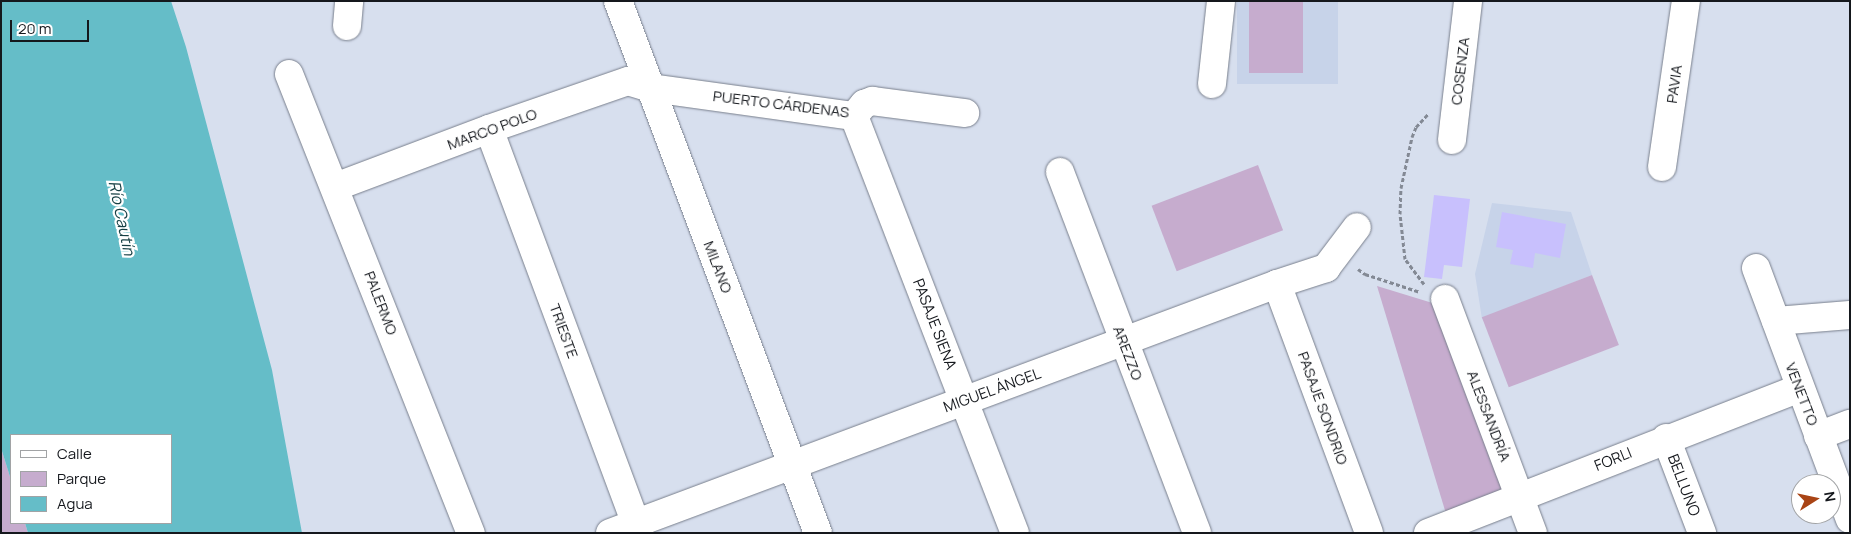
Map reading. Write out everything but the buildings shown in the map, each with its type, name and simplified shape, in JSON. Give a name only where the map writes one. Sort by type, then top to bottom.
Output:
[{"type":"street","name":"MILANO","points":[[618,1],[818,533]]},
{"type":"street","points":[[1212,84],[1221,1]]},
{"type":"street","name":"COSENZA","points":[[1452,140],[1468,1]]},
{"type":"street","name":"PAVIA","points":[[1662,167],[1686,1]]},
{"type":"street","name":"PALERMO","points":[[289,74],[336,187],[471,533]]},
{"type":"street","name":"MARCO POLO","points":[[336,187],[489,129],[628,81],[651,88]]},
{"type":"street","name":"PUERTO CÁRDENAS","points":[[651,88],[854,116],[864,104],[872,101],[966,113]]},
{"type":"street","name":"PASAJE SIENA","points":[[854,116],[1016,533]]},
{"type":"street","name":"TRIESTE","points":[[489,129],[638,528]]},
{"type":"street","name":"AREZZO","points":[[1060,172],[1197,533]]},
{"type":"street","name":"MIGUEL ÁNGEL","points":[[610,533],[638,528],[792,465],[1277,284],[1326,268],[1357,227]]},
{"type":"street","name":"VENETTO","points":[[1756,268],[1799,388],[1850,519]]},
{"type":"street","name":"PASAJE SONDRIO","points":[[1277,284],[1369,533]]},
{"type":"street","name":"ALESSANDRÍA","points":[[1445,299],[1533,533]]},
{"type":"street","points":[[1776,321],[1850,315]]},
{"type":"street","name":"FORLI","points":[[1428,533],[1666,438],[1799,388]]},
{"type":"street","points":[[1818,436],[1850,424]]},
{"type":"street","name":"BELLUNO","points":[[1666,438],[1702,533]]},
{"type":"path","points":[[1445,299],[1418,279],[1405,259],[1400,214],[1401,188],[1405,162],[1416,127],[1432,111],[1448,107],[1456,108]]},
{"type":"path","points":[[1338,252],[1365,274],[1445,299]]},
{"type":"shaded area","points":[[1237,1],[1338,1],[1338,84],[1237,84]]},
{"type":"shaded area","points":[[1492,203],[1571,212],[1592,275],[1482,319],[1475,274]]},
{"type":"green space","points":[[1249,1],[1303,1],[1303,73],[1249,73]]},
{"type":"green space","points":[[1258,165],[1283,230],[1177,271],[1152,206]]},
{"type":"green space","points":[[1592,275],[1619,345],[1509,387],[1482,317]]},
{"type":"green space","points":[[1377,286],[1439,305],[1509,492],[1447,517]]},
{"type":"green space","points":[[1,448],[10,477],[10,524],[25,524],[28,533],[1,533]]},
{"type":"water","name":"Río Cautín","points":[[1,1],[171,1],[186,47],[272,370],[302,533],[28,533],[25,524],[172,524],[172,434],[10,434],[10,477],[1,448]]}]
